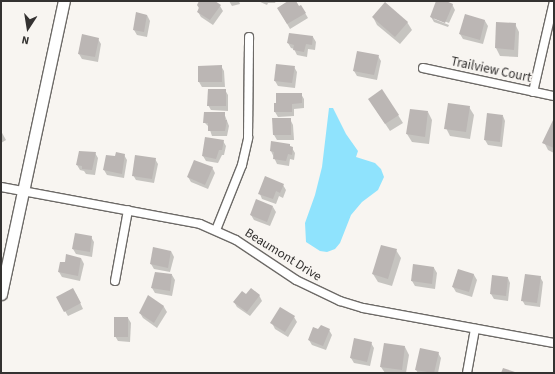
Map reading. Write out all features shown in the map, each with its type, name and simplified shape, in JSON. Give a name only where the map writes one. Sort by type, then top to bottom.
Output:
[{"type":"street","points":[[1,294],[64,1]]},
{"type":"street","points":[[533,92],[554,1]]},
{"type":"street","points":[[216,230],[242,165],[248,138],[249,38]]},
{"type":"street","name":"Trailview Court","points":[[424,68],[554,96]]},
{"type":"street","name":"Beaumont Drive","points":[[1,187],[195,223],[216,230],[253,250],[296,280],[340,301],[362,308],[554,343]]},
{"type":"street","points":[[115,281],[128,210]]},
{"type":"street","points":[[467,373],[475,329]]},
{"type":"water","points":[[329,108],[333,108],[346,134],[358,151],[356,157],[375,163],[381,169],[384,177],[378,190],[362,202],[351,215],[340,243],[335,249],[327,252],[320,251],[306,242],[305,223],[315,195],[322,167]]},
{"type":"building","points":[[199,1],[215,1],[221,5],[210,20],[197,12],[199,8],[197,5]]},
{"type":"building","points":[[288,1],[296,1],[299,6],[301,5],[306,13],[287,24],[277,8]]},
{"type":"building","points":[[436,1],[446,1],[453,4],[445,23],[430,17]]},
{"type":"building","points":[[385,2],[408,22],[395,37],[372,17]]},
{"type":"building","points":[[136,12],[147,15],[144,32],[133,30]]},
{"type":"building","points":[[465,14],[485,20],[480,40],[459,34]]},
{"type":"building","points":[[496,22],[516,23],[514,50],[495,48]]},
{"type":"building","points":[[289,33],[313,36],[312,45],[306,44],[304,52],[293,50],[294,45],[287,43]]},
{"type":"building","points":[[82,34],[99,38],[95,57],[78,54]]},
{"type":"building","points":[[357,51],[379,55],[374,75],[353,71]]},
{"type":"building","points":[[276,64],[295,66],[292,83],[274,81]]},
{"type":"building","points":[[222,65],[222,82],[198,82],[198,66]]},
{"type":"building","points":[[208,89],[226,89],[226,106],[207,106]]},
{"type":"building","points":[[382,89],[399,115],[385,124],[368,99]]},
{"type":"building","points":[[276,93],[302,93],[302,103],[292,104],[292,112],[274,112]]},
{"type":"building","points":[[448,103],[470,106],[466,132],[444,129]]},
{"type":"building","points":[[410,109],[428,111],[425,137],[406,134]]},
{"type":"building","points":[[204,112],[225,112],[225,120],[227,120],[225,131],[208,131],[208,123],[203,123]]},
{"type":"building","points":[[487,113],[503,115],[500,142],[484,140]]},
{"type":"building","points":[[272,118],[291,118],[291,135],[273,135]]},
{"type":"building","points":[[554,118],[554,148],[542,143]]},
{"type":"building","points":[[205,137],[224,140],[222,150],[219,150],[216,159],[202,156]]},
{"type":"building","points":[[271,141],[290,144],[290,146],[293,147],[292,155],[288,154],[286,161],[273,159],[274,152],[270,151]]},
{"type":"building","points":[[79,151],[96,152],[92,170],[82,169],[82,166],[76,165]]},
{"type":"building","points":[[116,152],[125,154],[122,174],[103,170],[106,155],[115,156]]},
{"type":"building","points":[[135,155],[156,158],[152,179],[132,176]]},
{"type":"building","points":[[194,160],[213,167],[205,185],[187,177]]},
{"type":"building","points":[[265,176],[284,184],[280,193],[276,191],[273,199],[258,194]]},
{"type":"building","points":[[256,199],[273,206],[267,222],[250,215]]},
{"type":"building","points":[[75,233],[92,236],[90,252],[72,249]]},
{"type":"building","points":[[381,245],[397,249],[388,279],[372,274]]},
{"type":"building","points":[[153,247],[171,251],[168,268],[150,264]]},
{"type":"building","points":[[66,254],[81,258],[78,276],[58,272],[60,262],[65,262]]},
{"type":"building","points":[[413,264],[434,267],[432,284],[411,281]]},
{"type":"building","points":[[458,269],[474,274],[469,292],[452,287]]},
{"type":"building","points":[[155,272],[172,274],[170,291],[151,288]]},
{"type":"building","points":[[525,274],[541,276],[537,303],[521,301]]},
{"type":"building","points":[[492,275],[508,277],[506,296],[490,294]]},
{"type":"building","points":[[73,288],[81,303],[64,312],[56,297]]},
{"type":"building","points":[[251,288],[260,295],[247,312],[233,302],[242,291],[246,294]]},
{"type":"building","points":[[148,295],[164,306],[154,323],[139,313]]},
{"type":"building","points":[[280,307],[295,316],[285,332],[270,323]]},
{"type":"building","points":[[114,317],[128,317],[128,337],[114,337]]},
{"type":"building","points":[[321,325],[330,329],[323,346],[308,340],[313,327],[318,329]]},
{"type":"building","points":[[354,338],[372,342],[367,362],[350,358]]},
{"type":"building","points":[[384,343],[405,346],[402,370],[380,367]]},
{"type":"building","points":[[420,348],[439,352],[434,373],[415,370]]},
{"type":"building","points":[[503,368],[518,373],[501,373]]}]
